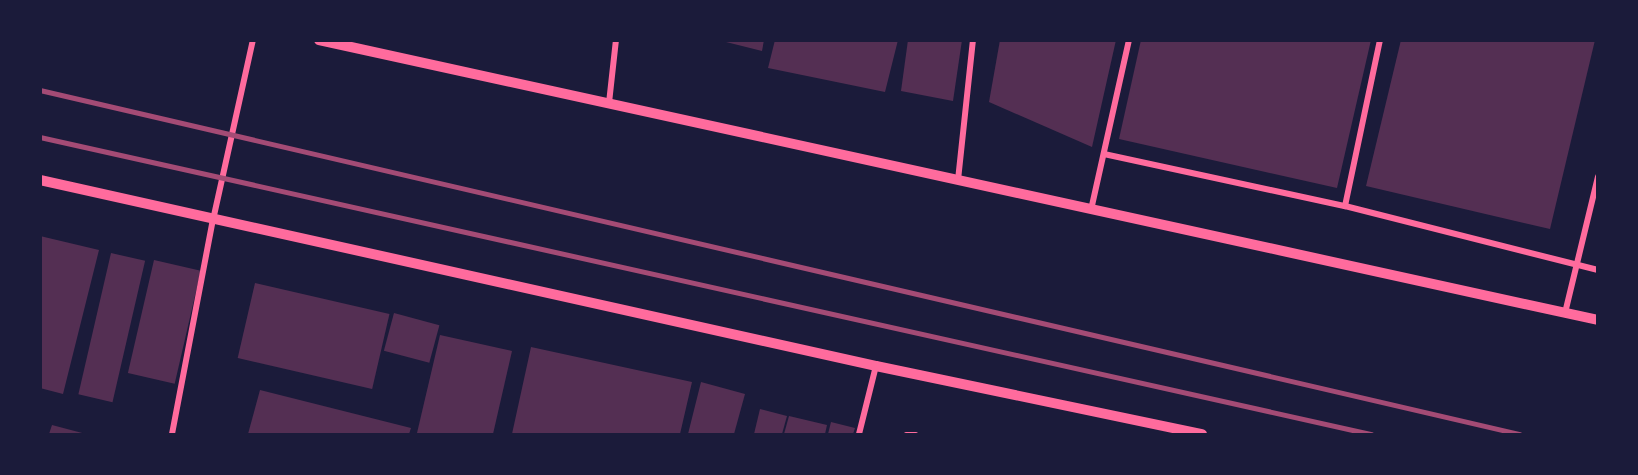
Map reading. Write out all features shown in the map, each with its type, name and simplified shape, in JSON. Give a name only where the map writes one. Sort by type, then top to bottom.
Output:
[{"type":"street","points":[[172,435],[213,220],[253,40]]},
{"type":"street","points":[[319,40],[1598,320]]},
{"type":"street","points":[[609,103],[616,40]]},
{"type":"street","points":[[958,180],[973,40]]},
{"type":"street","points":[[1091,210],[1129,40]]},
{"type":"street","points":[[1345,206],[1380,40]]},
{"type":"street","points":[[1104,154],[1345,206],[1598,270]]},
{"type":"street","points":[[1565,313],[1598,177]]},
{"type":"street","points":[[40,180],[876,366],[1202,435]]},
{"type":"street","points":[[859,435],[876,366]]},
{"type":"lane","points":[[906,435],[916,435]]},
{"type":"building","points":[[718,40],[764,40],[762,51]]},
{"type":"building","points":[[775,40],[898,40],[885,92],[768,68]]},
{"type":"building","points":[[908,40],[962,40],[953,101],[901,91]]},
{"type":"building","points":[[1000,40],[1116,40],[1092,147],[989,102]]},
{"type":"building","points":[[1141,40],[1371,40],[1337,188],[1119,139]]},
{"type":"building","points":[[1401,40],[1595,40],[1550,229],[1366,186]]},
{"type":"building","points":[[40,236],[99,250],[63,394],[40,388]]},
{"type":"building","points":[[111,253],[145,261],[112,402],[78,394]]},
{"type":"building","points":[[154,260],[201,271],[175,384],[128,373]]},
{"type":"building","points":[[255,283],[389,314],[372,389],[238,358]]},
{"type":"building","points":[[394,313],[439,325],[429,363],[384,351]]},
{"type":"building","points":[[440,335],[512,351],[493,434],[417,433]]},
{"type":"building","points":[[531,347],[692,382],[680,434],[512,434]]},
{"type":"building","points":[[701,382],[745,394],[734,434],[688,434]]},
{"type":"building","points":[[260,390],[411,428],[409,434],[248,434]]},
{"type":"building","points":[[760,409],[787,416],[782,434],[754,434]]},
{"type":"building","points":[[789,416],[827,425],[825,434],[784,434]]},
{"type":"building","points":[[831,422],[855,428],[853,434],[828,434]]},
{"type":"building","points":[[52,425],[86,434],[49,434]]},
{"type":"railway","points":[[40,90],[1520,434]]},
{"type":"railway","points":[[40,137],[1371,434]]}]
